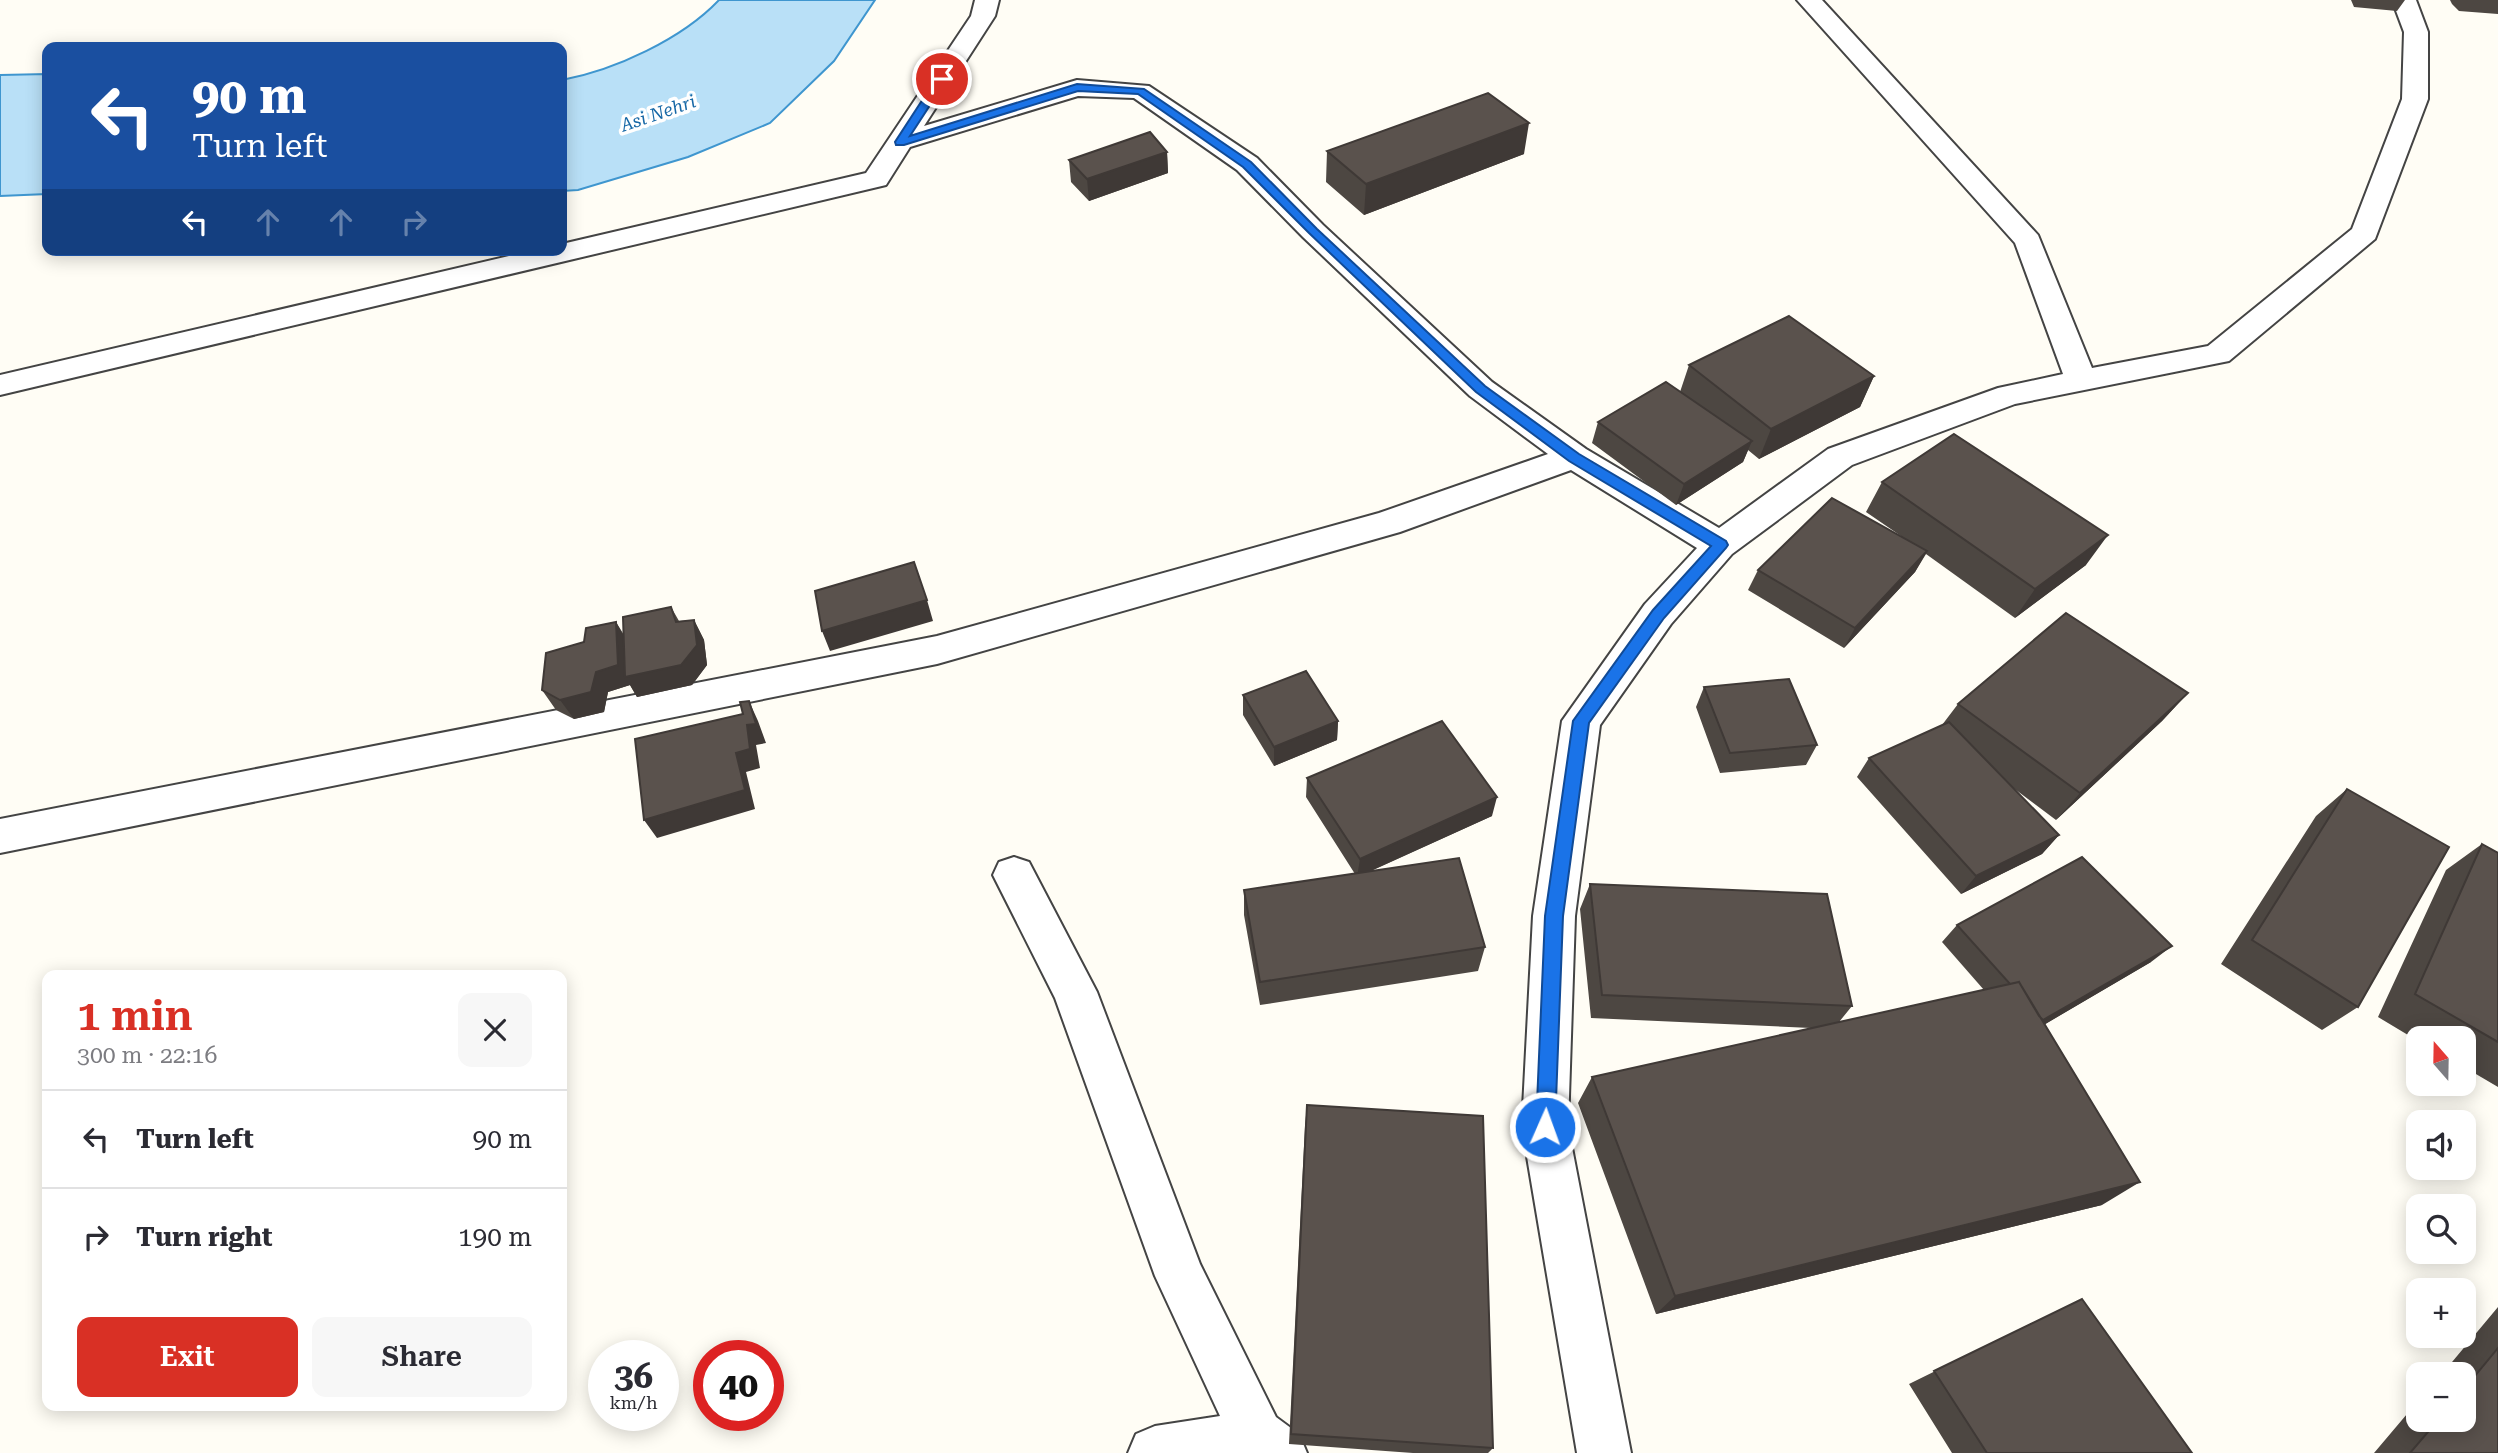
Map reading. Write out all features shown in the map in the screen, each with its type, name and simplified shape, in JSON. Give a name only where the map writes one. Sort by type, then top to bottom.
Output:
[{"type":"street","points":[[567,252],[876,179],[983,16],[987,0]]},
{"type":"street","points":[[1809,0],[2028,241],[2081,381]]},
{"type":"street","points":[[1604,1453],[1545,1127],[1554,916],[1581,721],[1658,614],[1720,545],[1840,457],[2009,395],[2218,354],[2365,233],[2415,99],[2416,32],[2404,0]]},
{"type":"street","points":[[900,142],[1077,88],[1140,91],[1247,164],[1323,241],[1481,389],[1574,457],[1720,545]]},
{"type":"street","points":[[0,385],[549,256]]},
{"type":"street","points":[[0,836],[937,650],[1388,523],[1574,457]]},
{"type":"street","points":[[1014,875],[1075,992],[1180,1276],[1269,1444],[1155,1453]]},
{"type":"water","name":"Asi Nehri","points":[[719,0],[875,0],[834,61],[770,123],[688,157],[578,190],[567,191],[567,79],[625,61],[667,40]]},
{"type":"water","points":[[42,74],[42,194],[0,196],[0,75]]},
{"type":"building","points":[[1488,93],[1529,123],[1366,184],[1327,151]]},
{"type":"building","points":[[1150,132],[1167,152],[1087,179],[1069,160]]},
{"type":"building","points":[[1789,316],[1874,376],[1771,429],[1689,365]]},
{"type":"building","points":[[1666,382],[1752,441],[1684,484],[1598,422]]},
{"type":"building","points":[[1954,434],[2108,535],[2035,589],[1882,482]]},
{"type":"building","points":[[1832,498],[1927,551],[1855,628],[1758,570]]},
{"type":"building","points":[[914,562],[927,600],[822,631],[815,591]]},
{"type":"building","points":[[671,607],[676,622],[694,620],[697,645],[681,665],[625,677],[623,617]]},
{"type":"building","points":[[2066,613],[2188,693],[2080,793],[1958,704]]},
{"type":"building","points":[[616,622],[618,665],[596,672],[591,692],[560,700],[542,690],[546,653],[584,642],[586,628]]},
{"type":"building","points":[[1306,671],[1338,721],[1274,747],[1243,695]]},
{"type":"building","points":[[1789,679],[1817,745],[1730,753],[1704,687]]},
{"type":"building","points":[[749,701],[756,724],[747,725],[750,749],[736,753],[745,790],[644,820],[635,739],[743,714],[740,702]]},
{"type":"building","points":[[1442,721],[1497,797],[1360,859],[1307,778]]},
{"type":"building","points":[[1949,722],[2059,835],[1976,876],[1869,758]]},
{"type":"building","points":[[2347,789],[2449,847],[2358,1007],[2252,940]]},
{"type":"building","points":[[2482,844],[2498,853],[2498,1042],[2476,1029],[2476,1026],[2470,1026],[2415,994]]},
{"type":"building","points":[[2082,857],[2172,946],[2043,1020],[2019,982],[2010,984],[1957,925]]},
{"type":"building","points":[[1459,858],[1485,947],[1260,982],[1244,890]]},
{"type":"building","points":[[1590,884],[1827,894],[1852,1006],[1602,995]]},
{"type":"building","points":[[2019,982],[2140,1182],[1675,1296],[1592,1077]]},
{"type":"building","points":[[1307,1105],[1483,1116],[1493,1448],[1291,1434]]},
{"type":"building","points":[[2082,1299],[2192,1453],[1987,1453],[1934,1371]]},
{"type":"building","points":[[2498,1348],[2498,1453],[2410,1453],[2428,1432],[2476,1432],[2476,1375]]},
{"type":"route","points":[[942,79],[900,142],[1077,88],[1140,91],[1247,164],[1313,231],[1481,389],[1574,457],[1720,545],[1658,614],[1581,721],[1554,916],[1545,1127]]}]
